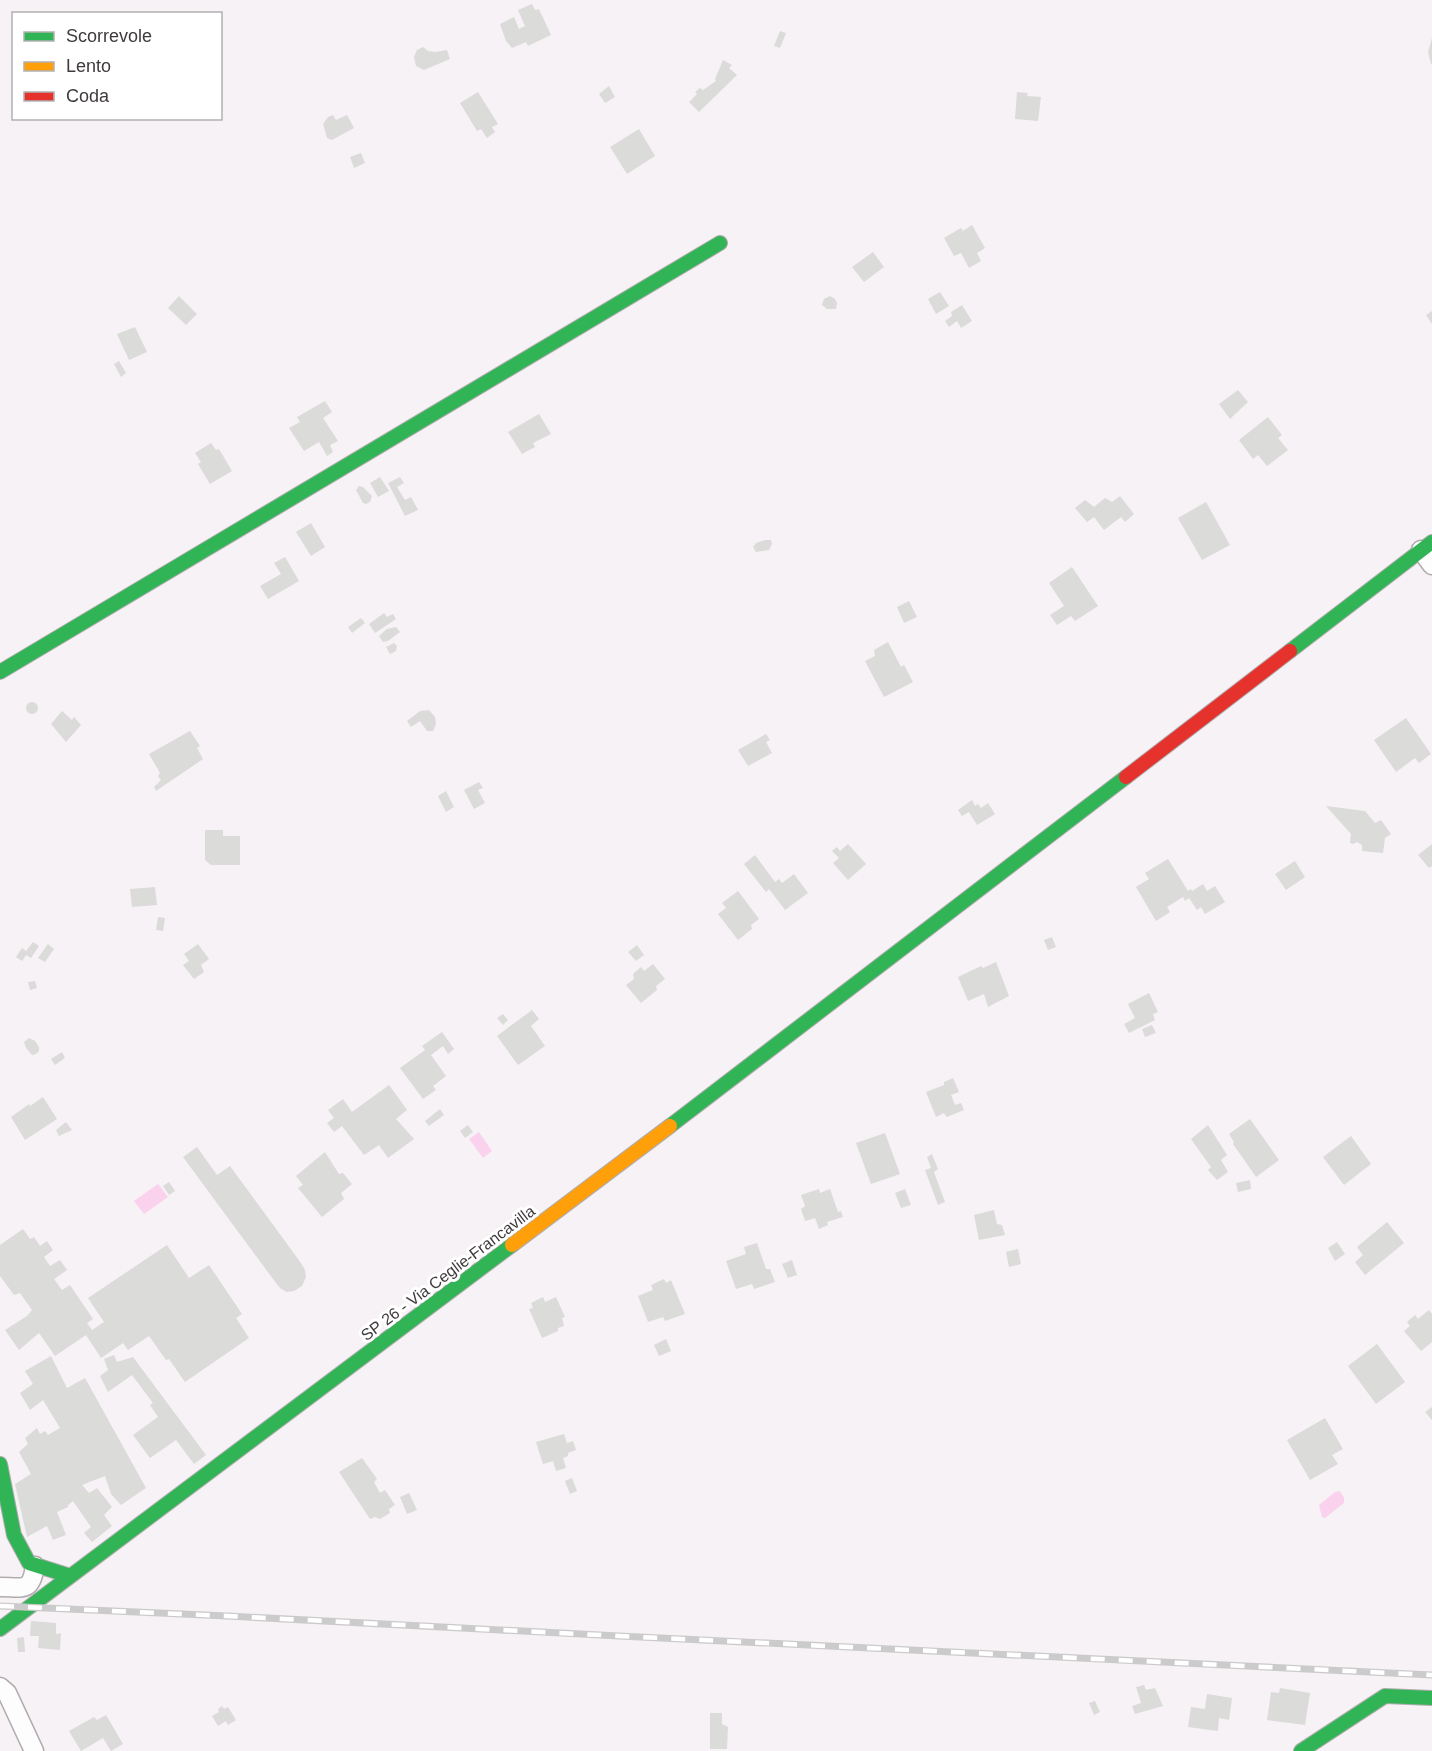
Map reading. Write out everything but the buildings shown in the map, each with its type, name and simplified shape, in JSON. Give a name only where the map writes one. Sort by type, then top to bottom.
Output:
[{"type":"main road","points":[[0,672],[720,243]]},
{"type":"main road","name":"SP 26 - Via Ceglie-Francavilla","points":[[0,1629],[632,1155],[1426,546]]},
{"type":"main road","points":[[0,1464],[14,1535],[29,1563],[70,1576]]},
{"type":"main road","points":[[1301,1751],[1385,1696],[1432,1698]]},
{"type":"street","points":[[1426,546],[1432,565]]},
{"type":"street","points":[[0,1587],[20,1587],[29,1584],[33,1579],[35,1566]]},
{"type":"street","points":[[0,1687],[7,1694],[34,1751]]},
{"type":"shaded area","points":[[479,1132],[492,1151],[483,1158],[469,1139]]},
{"type":"shaded area","points":[[158,1184],[168,1197],[144,1214],[134,1201]]},
{"type":"shaded area","points":[[1340,1491],[1344,1503],[1325,1518],[1322,1517],[1319,1505],[1335,1492]]},
{"type":"railway","points":[[0,1606],[1432,1675]]},
{"type":"traffic: fast","points":[[0,672],[720,243]]},
{"type":"traffic: fast","points":[[1290,651],[1432,542]]},
{"type":"traffic: fast","points":[[670,1126],[1126,777]]},
{"type":"traffic: fast","points":[[0,1629],[512,1245]]},
{"type":"traffic: fast","points":[[0,1464],[14,1535],[29,1563],[70,1576]]},
{"type":"traffic: fast","points":[[1301,1751],[1385,1696],[1432,1698]]},
{"type":"traffic: slow","points":[[512,1245],[670,1126]]},
{"type":"traffic: jam","points":[[1126,777],[1290,651]]}]
